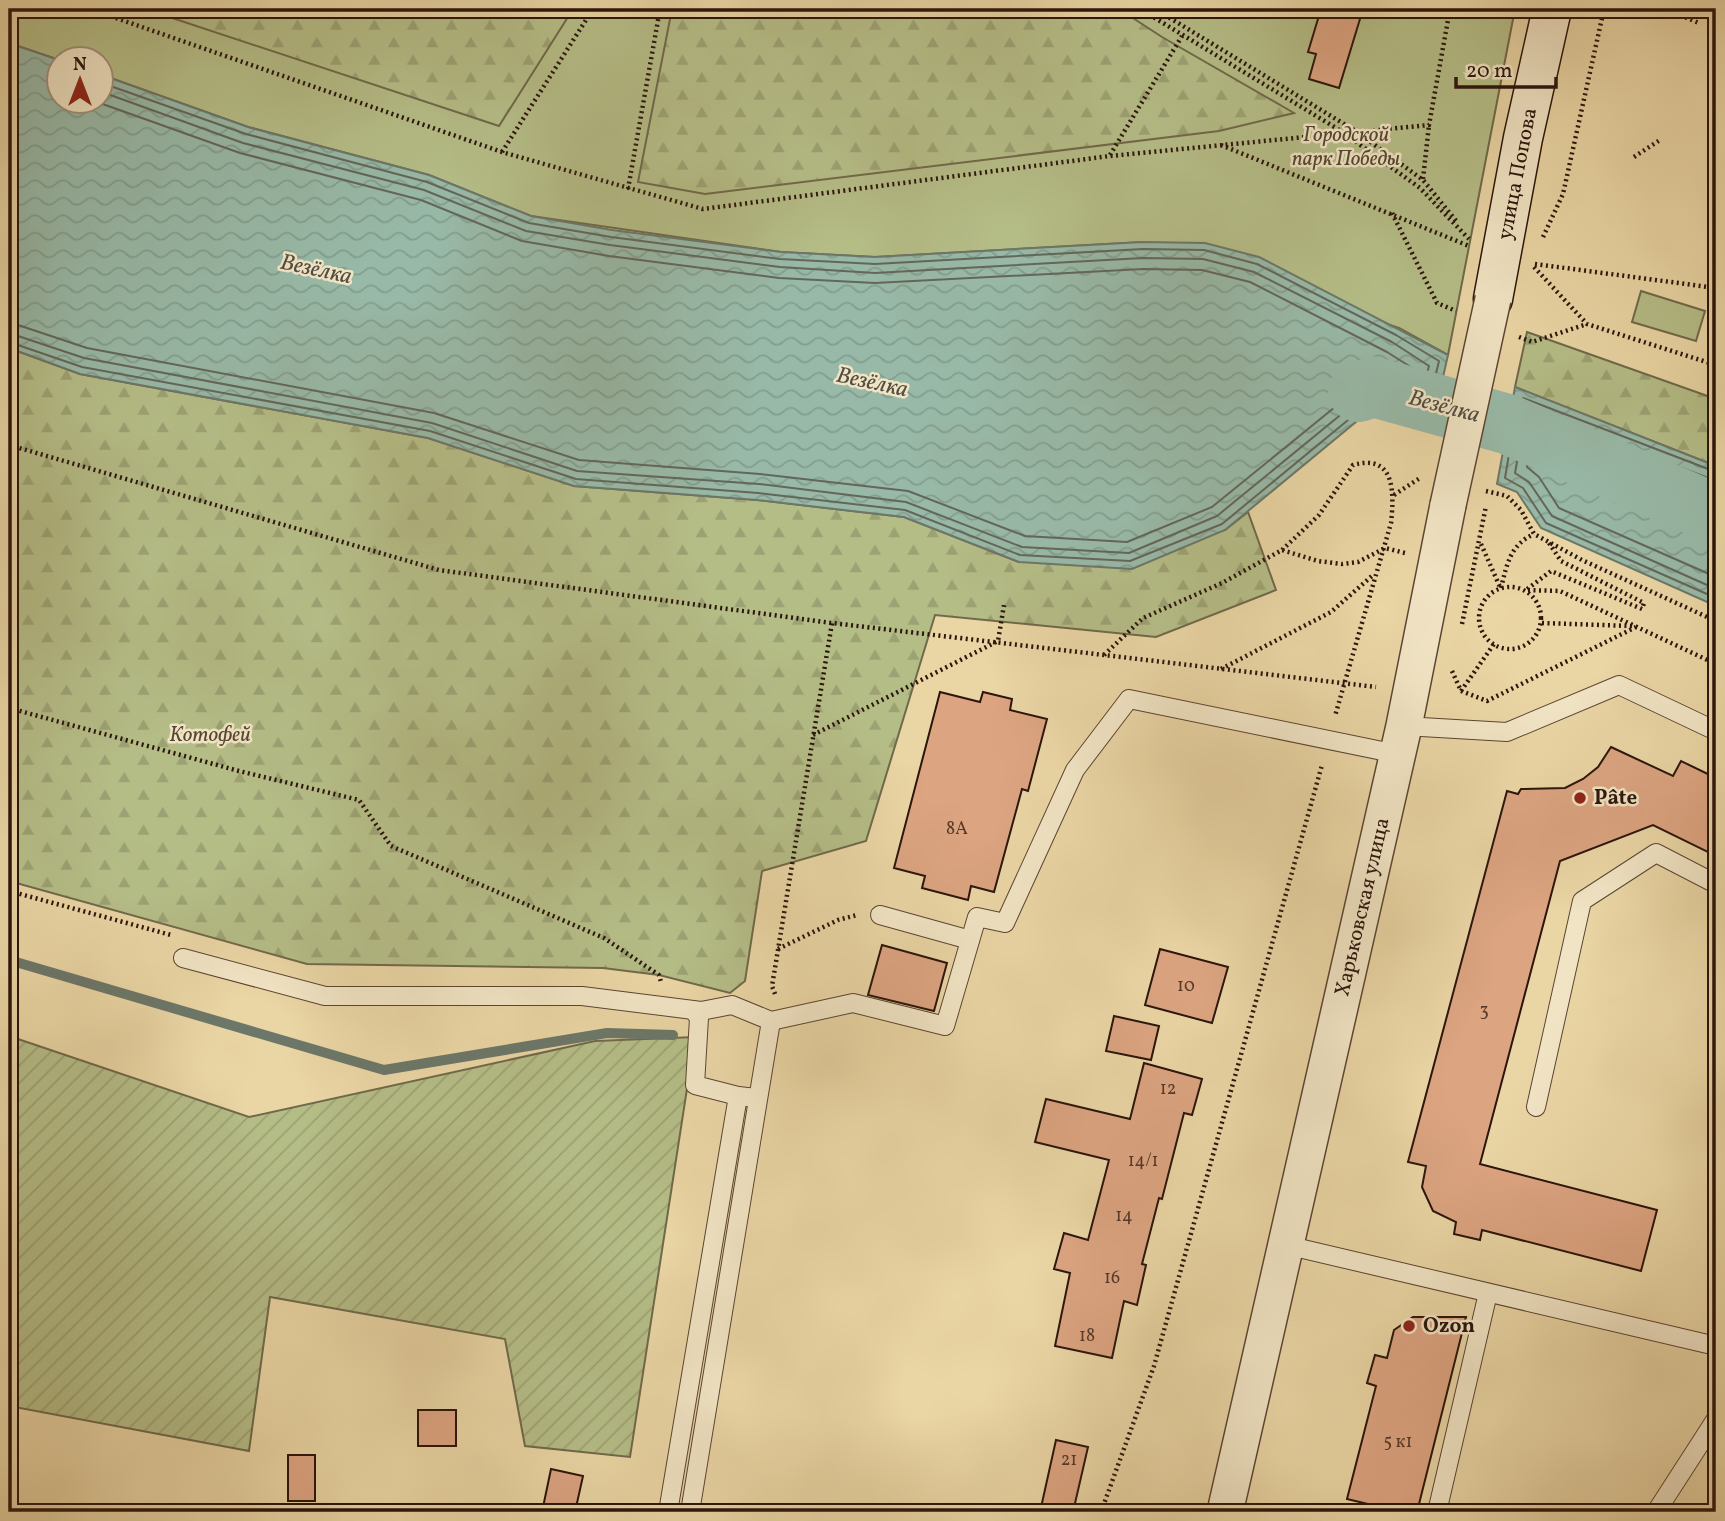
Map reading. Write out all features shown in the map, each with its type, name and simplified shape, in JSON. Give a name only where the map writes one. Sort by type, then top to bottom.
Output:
[{"type":"main road","name":"улица Попова","points":[[1493,299],[1523,138],[1552,9]]},
{"type":"street","name":"Харьковская улица","points":[[1225,1512],[1400,740],[1447,505],[1493,299]]},
{"type":"lane","points":[[183,958],[325,996],[582,996],[694,1011],[732,1005],[771,1021],[853,1003],[945,1026],[977,917],[1005,923],[1075,770],[1129,699],[1329,739],[1400,740],[1507,732],[1619,684],[1716,731]]},
{"type":"lane","points":[[1536,1107],[1582,901],[1656,853],[1716,884]]},
{"type":"lane","points":[[880,915],[970,940]]},
{"type":"lane","points":[[694,1011],[699,1018],[695,1085],[757,1098]]},
{"type":"lane","points":[[690,1512],[771,1021]]},
{"type":"lane","points":[[668,1512],[738,1096]]},
{"type":"lane","points":[[1286,1245],[1716,1346]]},
{"type":"lane","points":[[1437,1512],[1488,1293]]},
{"type":"lane","points":[[1656,1512],[1716,1419]]},
{"type":"path","points":[[90,9],[502,152],[703,209],[1110,156],[1341,131],[1429,125]]},
{"type":"path","points":[[502,152],[593,9]]},
{"type":"path","points":[[628,189],[660,9]]},
{"type":"path","points":[[1140,9],[1341,131],[1420,188],[1479,250]]},
{"type":"path","points":[[1155,9],[1354,130],[1423,180],[1479,250]]},
{"type":"path","points":[[1423,180],[1429,125],[1450,9]]},
{"type":"path","points":[[1542,240],[1563,194],[1604,9]]},
{"type":"path","points":[[1665,9],[1699,23]]},
{"type":"path","points":[[1110,156],[1182,36]]},
{"type":"path","points":[[1634,157],[1660,140]]},
{"type":"path","points":[[1220,145],[1392,212],[1479,250]]},
{"type":"path","points":[[1392,212],[1437,303]]},
{"type":"path","points":[[1531,264],[1536,252]]},
{"type":"path","points":[[1531,264],[1716,288]]},
{"type":"path","points":[[1531,264],[1587,324],[1716,365]]},
{"type":"path","points":[[1532,342],[1587,324]]},
{"type":"path","points":[[9,445],[439,570],[832,623],[1382,688]]},
{"type":"path","points":[[1101,1512],[1154,1366],[1374,575],[1385,548],[1394,495],[1386,472],[1378,464],[1366,461],[1353,465],[1319,515],[1282,550],[1222,583],[1143,618],[1104,655]]},
{"type":"path","points":[[1394,495],[1422,477]]},
{"type":"path","points":[[1507,496],[1521,510],[1534,534],[1549,543],[1716,621]]},
{"type":"path","points":[[1461,629],[1486,506]]},
{"type":"path","points":[[1501,588],[1512,550],[1522,540],[1534,534]]},
{"type":"path","points":[[1525,590],[1551,571],[1642,609],[1644,603],[1561,561],[1549,543]]},
{"type":"path","points":[[1480,544],[1501,588]]},
{"type":"path","points":[[1282,550],[1318,561],[1342,564],[1357,562],[1385,548],[1413,555]]},
{"type":"path","points":[[1219,670],[1331,612],[1374,575]]},
{"type":"path","points":[[1525,590],[1535,598],[1541,610],[1542,623],[1537,635],[1528,644],[1515,649],[1494,644],[1480,627],[1479,615],[1490,594],[1513,586],[1525,590],[1560,591],[1716,664]]},
{"type":"path","points":[[998,641],[1004,605]]},
{"type":"path","points":[[1542,623],[1637,626]]},
{"type":"path","points":[[1454,663],[1451,674],[1461,691],[1487,701],[1637,626]]},
{"type":"path","points":[[812,735],[998,641]]},
{"type":"path","points":[[1461,691],[1494,644]]},
{"type":"path","points":[[9,708],[239,771],[359,800],[391,846],[604,939],[659,975]]},
{"type":"path","points":[[9,891],[183,939]]},
{"type":"path","points":[[778,949],[851,915],[880,915]]},
{"type":"green space","name":"Городской парк Победы","points":[[9,9],[1515,9],[1448,355],[1399,328],[1143,242],[875,257],[781,252],[531,216],[429,175],[248,127],[116,80],[116,46],[46,46],[46,56],[9,43]]},
{"type":"green space","points":[[145,9],[573,9],[499,126]]},
{"type":"green space","points":[[672,9],[1119,9],[1162,37],[1294,113],[1219,131],[705,194],[638,182]]},
{"type":"green space","points":[[1641,291],[1705,311],[1696,341],[1632,322]]},
{"type":"green space","points":[[1527,332],[1716,399],[1716,466],[1515,387]]},
{"type":"green space","name":"Котофей","points":[[9,348],[80,374],[428,438],[574,486],[757,500],[904,517],[1019,562],[1225,530],[1248,512],[1276,590],[1156,637],[935,615],[866,841],[762,871],[745,981],[730,993],[659,975],[603,968],[307,964],[9,881]]},
{"type":"green space","points":[[9,1036],[249,1117],[595,1041],[695,1037],[630,1457],[525,1446],[505,1339],[270,1297],[249,1451],[9,1406]]},
{"type":"water","points":[[9,43],[46,56],[46,116],[116,116],[116,80],[248,127],[429,175],[531,216],[612,230],[781,252],[875,257],[1143,242],[1205,243],[1259,257],[1448,355],[1433,421],[1392,413],[1362,417],[1225,530],[1132,569],[1019,562],[904,517],[757,500],[574,486],[428,438],[80,374],[9,348]]},
{"type":"water","points":[[1515,387],[1716,466],[1716,606],[1541,528],[1517,492],[1497,484]]},
{"type":"building","points":[[1321,9],[1363,9],[1339,88],[1309,79],[1316,54],[1308,52]]},
{"type":"building","points":[[940,692],[980,702],[983,692],[1012,699],[1010,710],[1047,719],[1028,791],[1022,789],[994,892],[971,886],[968,900],[922,888],[925,876],[894,868]]},
{"type":"building","points":[[1611,747],[1673,776],[1681,761],[1716,778],[1716,856],[1653,825],[1560,861],[1480,1164],[1657,1210],[1641,1271],[1482,1230],[1480,1240],[1454,1234],[1456,1222],[1433,1211],[1422,1187],[1426,1166],[1408,1162],[1507,791],[1518,794],[1521,789],[1565,788],[1598,767]]},
{"type":"building","points":[[882,945],[947,963],[934,1011],[868,995]]},
{"type":"building","points":[[1160,949],[1228,967],[1212,1023],[1145,1005]]},
{"type":"building","points":[[1114,1016],[1159,1026],[1151,1060],[1106,1051]]},
{"type":"building","points":[[1144,1063],[1202,1079],[1192,1115],[1184,1113],[1162,1199],[1159,1198],[1142,1264],[1146,1265],[1137,1305],[1124,1301],[1112,1358],[1055,1346],[1070,1273],[1054,1269],[1064,1233],[1088,1240],[1109,1160],[1035,1142],[1046,1099],[1130,1119]]},
{"type":"building","points":[[1413,1317],[1466,1317],[1417,1512],[1401,1512],[1347,1499],[1376,1386],[1367,1383],[1375,1355],[1387,1358],[1394,1330]]},
{"type":"building","points":[[418,1410],[456,1410],[456,1446],[418,1446]]},
{"type":"building","points":[[1056,1440],[1088,1447],[1073,1512],[1040,1512]]},
{"type":"building","points":[[288,1455],[315,1455],[315,1501],[288,1501]]},
{"type":"building","points":[[551,1469],[583,1476],[575,1512],[542,1512]]},
{"type":"waterway","name":"Везёлка","points":[[1358,392],[1374,387],[1507,424],[1716,514]]},
{"type":"waterway","points":[[9,960],[384,1070],[607,1033],[673,1035]]},
{"type":"place","name":"Pâte","points":[[1580,798]]},
{"type":"place","name":"Ozon","points":[[1409,1326]]}]
